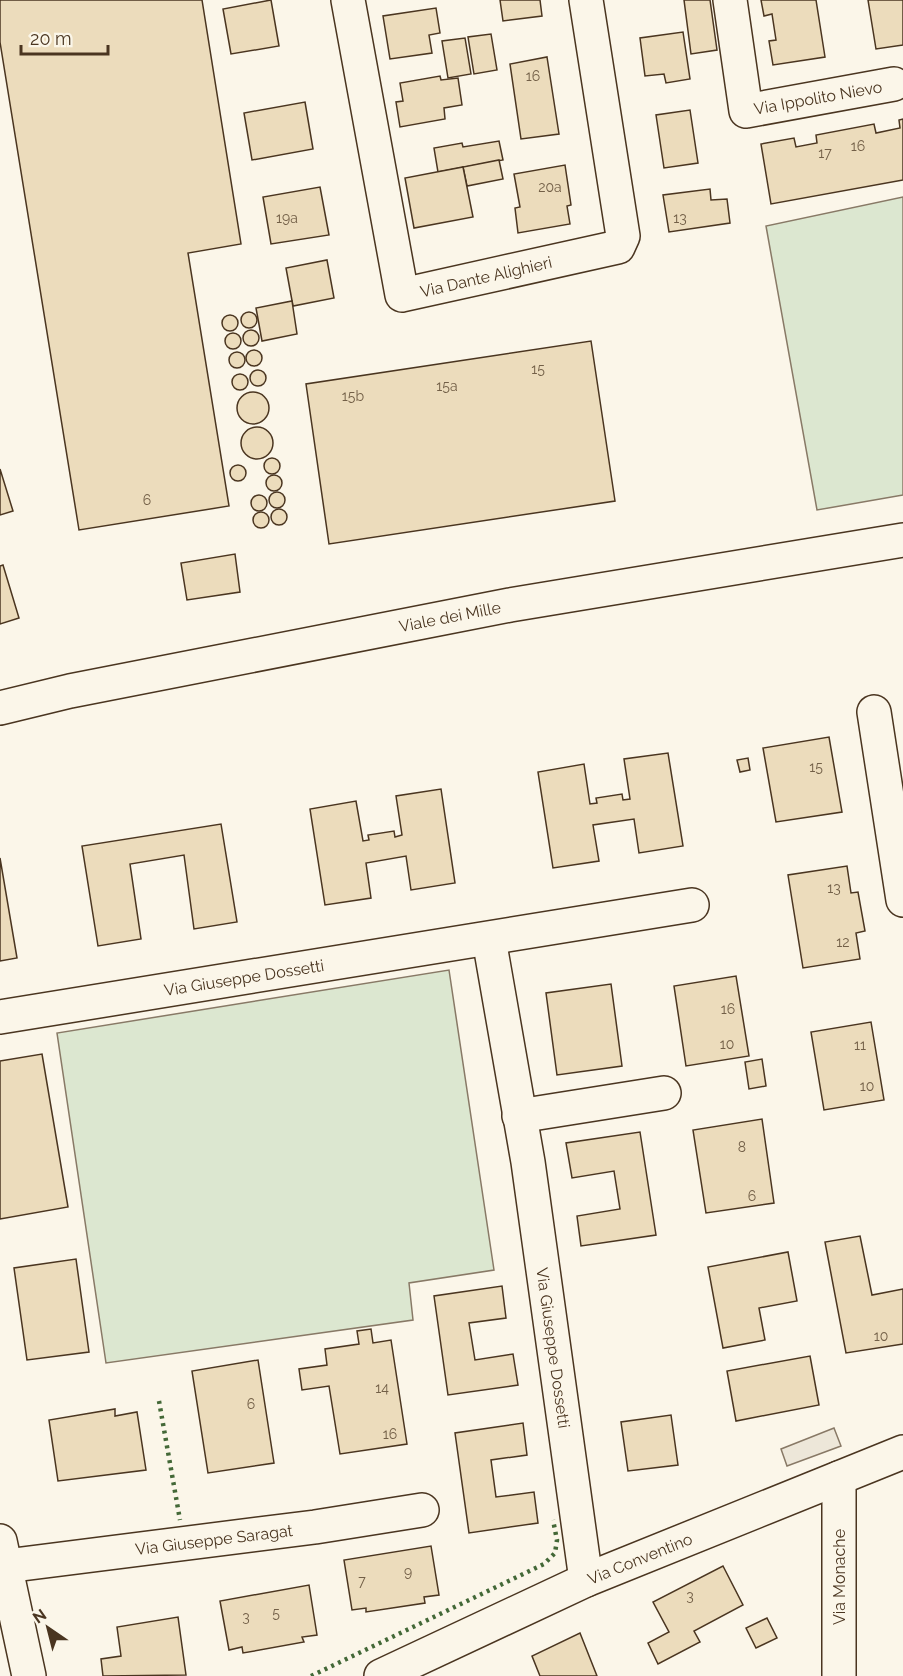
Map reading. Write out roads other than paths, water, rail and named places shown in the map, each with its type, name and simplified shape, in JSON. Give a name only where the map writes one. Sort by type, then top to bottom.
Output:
[{"type":"street","name":"Via Dante Alighieri","points":[[348,0],[402,295],[618,247],[623,236],[586,0]]},
{"type":"street","name":"Via Ippolito Nievo","points":[[730,0],[746,111],[894,84]]},
{"type":"street","name":"Viale dei Mille","points":[[0,708],[70,691],[510,605],[903,540]]},
{"type":"street","points":[[874,712],[903,900]]},
{"type":"street","name":"Via Giuseppe Dossetti","points":[[0,1017],[692,905]]},
{"type":"street","name":"Via Giuseppe Dossetti","points":[[489,939],[519,1116],[585,1580]]},
{"type":"street","points":[[519,1116],[664,1093]]},
{"type":"street","name":"Via Conventino","points":[[381,1676],[585,1580],[903,1452]]},
{"type":"street","name":"Via Monache","points":[[839,1676],[840,1478]]},
{"type":"street","name":"Via Giuseppe Saragat","points":[[3,1553],[315,1527],[422,1510]]},
{"type":"street","points":[[3,1553],[29,1676]]}]
